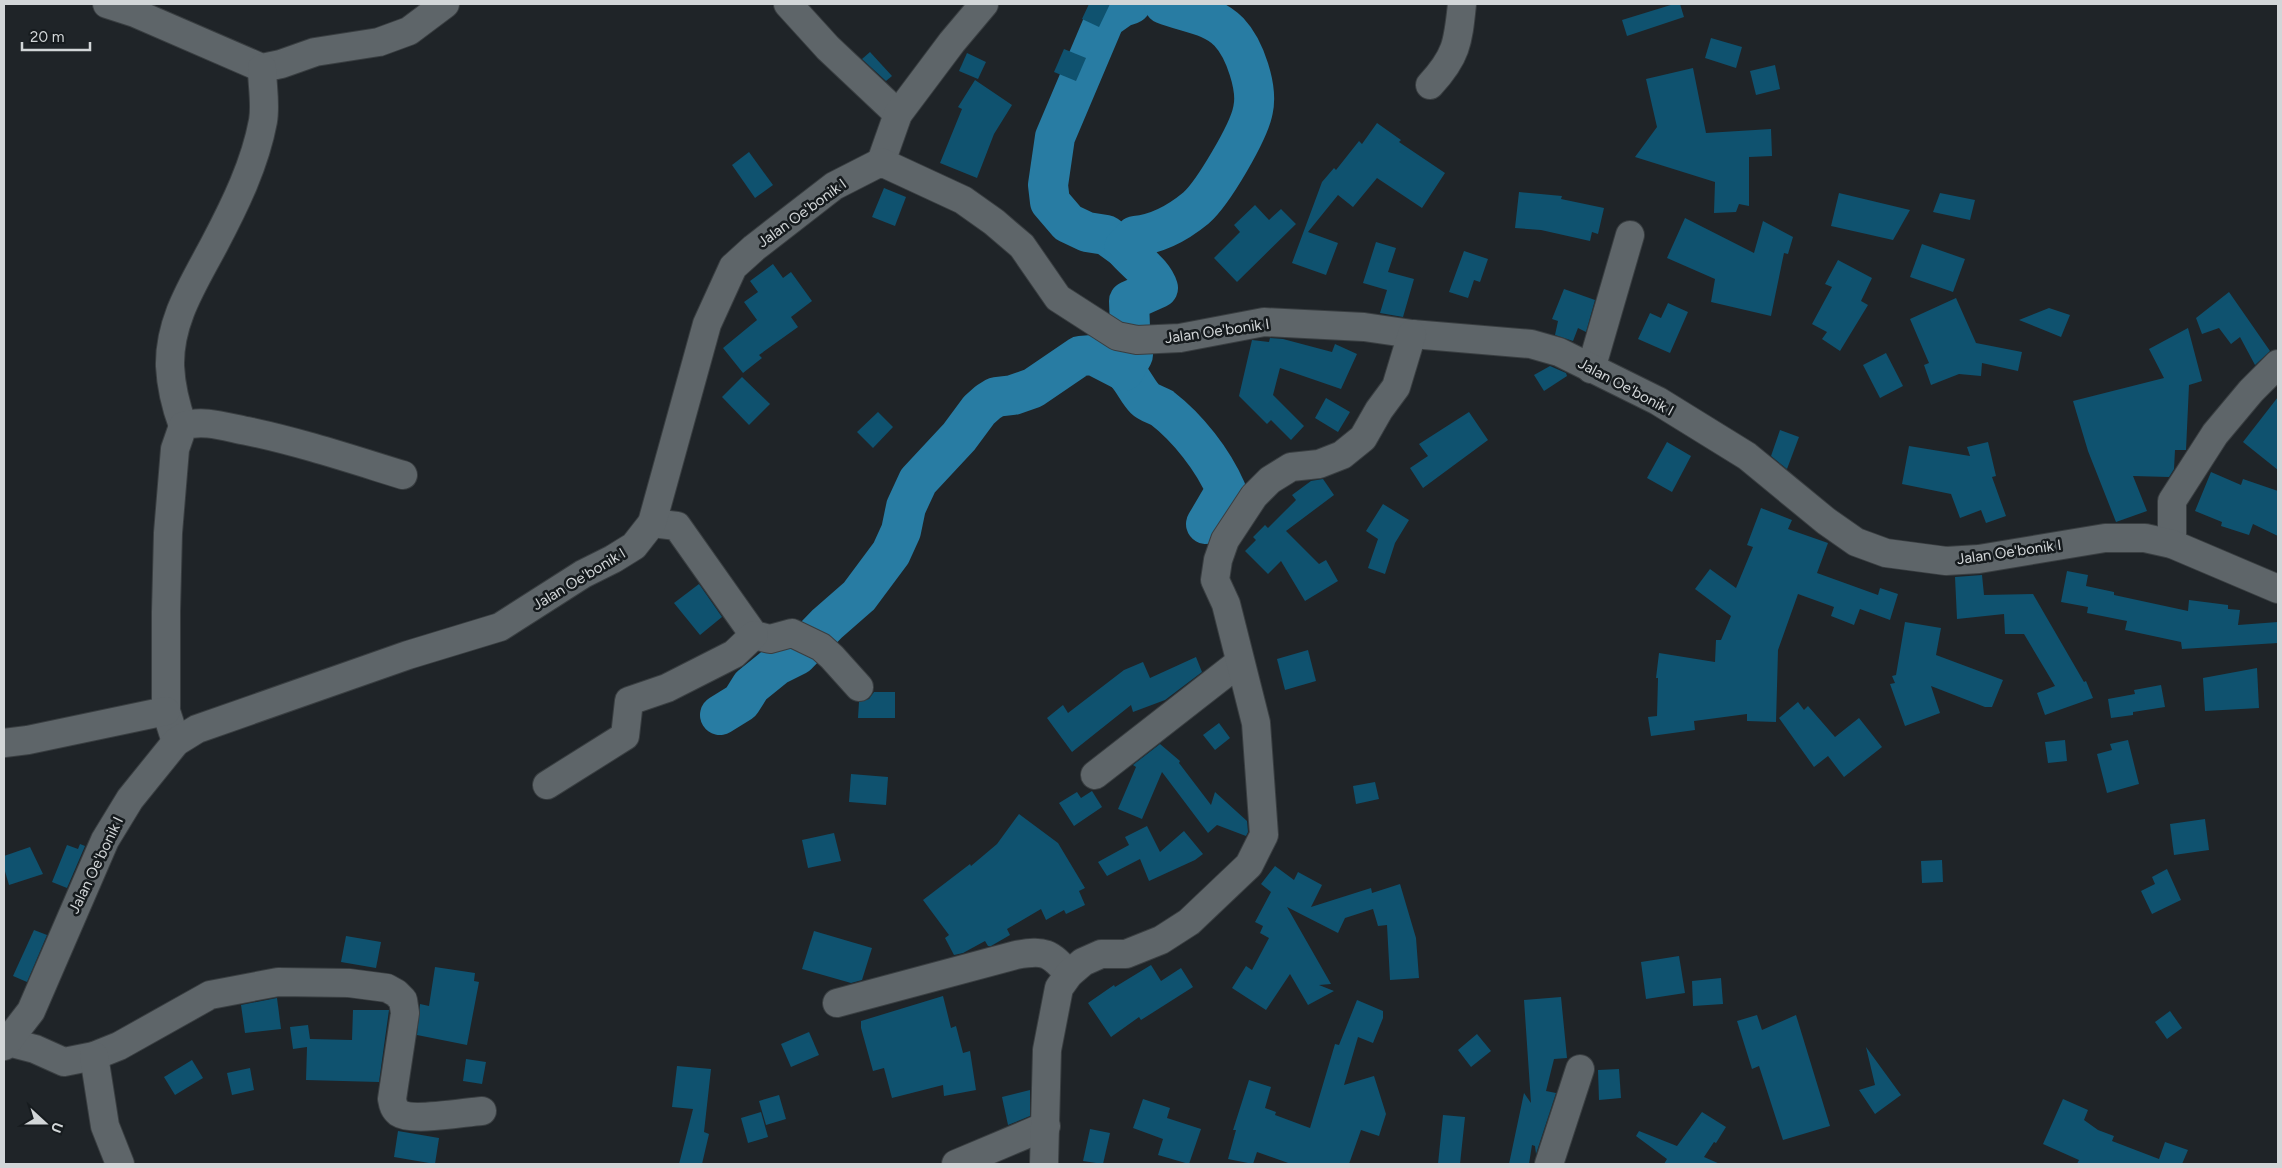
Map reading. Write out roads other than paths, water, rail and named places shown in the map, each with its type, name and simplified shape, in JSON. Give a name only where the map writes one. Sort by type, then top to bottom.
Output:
[{"type":"street","points":[[106,4],[135,13],[262,68],[281,64],[315,52],[379,42],[409,31],[445,4]]},
{"type":"street","points":[[788,4],[828,48],[898,114]]},
{"type":"street","points":[[882,162],[898,114],[952,42],[984,4]]},
{"type":"street","points":[[1430,85],[1447,67],[1456,47],[1462,4]]},
{"type":"street","points":[[176,742],[166,711],[168,533],[175,449],[183,426],[176,407],[170,366],[174,332],[184,299],[238,197],[253,159],[264,119],[262,68]]},
{"type":"street","name":"Jalan Oe'bonik I","points":[[6,1044],[31,1011],[105,840],[130,799],[176,742],[197,729],[408,656],[500,627],[583,574],[613,560],[634,546],[652,523],[707,324],[733,267],[754,248],[834,186],[882,162],[963,200],[994,222],[1022,246],[1058,298],[1127,338],[1180,338],[1264,322],[1364,327],[1412,334],[1531,344],[1559,352],[1658,402],[1747,456],[1826,521],[1856,542],[1886,552],[1926,556],[1946,561],[1979,558],[2105,538],[2145,538],[2172,544],[2278,589]]},
{"type":"street","points":[[1592,369],[1630,235]]},
{"type":"street","points":[[1044,1164],[1047,1050],[1059,988],[1068,974],[1083,962],[1101,954],[1126,954],[1160,940],[1189,922],[1249,864],[1264,834],[1256,723],[1226,604],[1215,580],[1218,560],[1225,540],[1254,496],[1270,480],[1291,467],[1320,464],[1342,456],[1363,438],[1379,410],[1396,387],[1412,334]]},
{"type":"street","points":[[2172,544],[2172,501],[2214,434],[2251,391],[2278,364]]},
{"type":"street","points":[[183,426],[193,422],[214,424],[285,439],[403,475]]},
{"type":"street","points":[[652,523],[677,526],[754,635],[770,639],[792,633],[821,647],[859,687]]},
{"type":"street","points":[[547,785],[626,736],[629,700],[667,688],[734,654],[754,635]]},
{"type":"street","points":[[1095,775],[1240,662]]},
{"type":"street","points":[[4,743],[28,740],[166,711]]},
{"type":"street","points":[[837,1003],[1016,955],[1039,951],[1055,960],[1068,974]]},
{"type":"street","points":[[6,1044],[35,1049],[64,1062],[94,1056],[119,1046],[210,995],[228,990],[278,982],[371,985],[387,988],[403,1000],[405,1013],[392,1099],[394,1108],[401,1114],[415,1117],[482,1111]]},
{"type":"street","points":[[94,1056],[104,1126],[120,1164]]},
{"type":"street","points":[[1549,1164],[1580,1070]]},
{"type":"street","points":[[956,1164],[1046,1126]]},
{"type":"waterway","points":[[1124,248],[1106,235],[1087,232],[1068,223],[1050,202],[1048,185],[1055,137],[1105,19],[1122,7],[1131,4]]},
{"type":"waterway","points":[[720,715],[741,702],[751,686],[777,665],[797,655],[827,624],[859,596],[891,553],[901,531],[906,507],[918,481],[959,437],[979,410],[988,402],[996,397],[1013,395],[1033,388],[1080,356],[1093,355],[1124,371],[1133,355],[1124,343],[1130,327],[1129,301],[1158,288],[1148,272],[1124,248],[1135,236],[1152,233],[1168,226],[1196,208],[1212,189],[1238,147],[1250,120],[1254,101],[1254,91],[1249,69],[1240,48],[1229,32],[1215,21],[1164,4]]},
{"type":"waterway","points":[[1124,371],[1145,399],[1172,416],[1199,445],[1221,479],[1226,490],[1206,524]]}]
